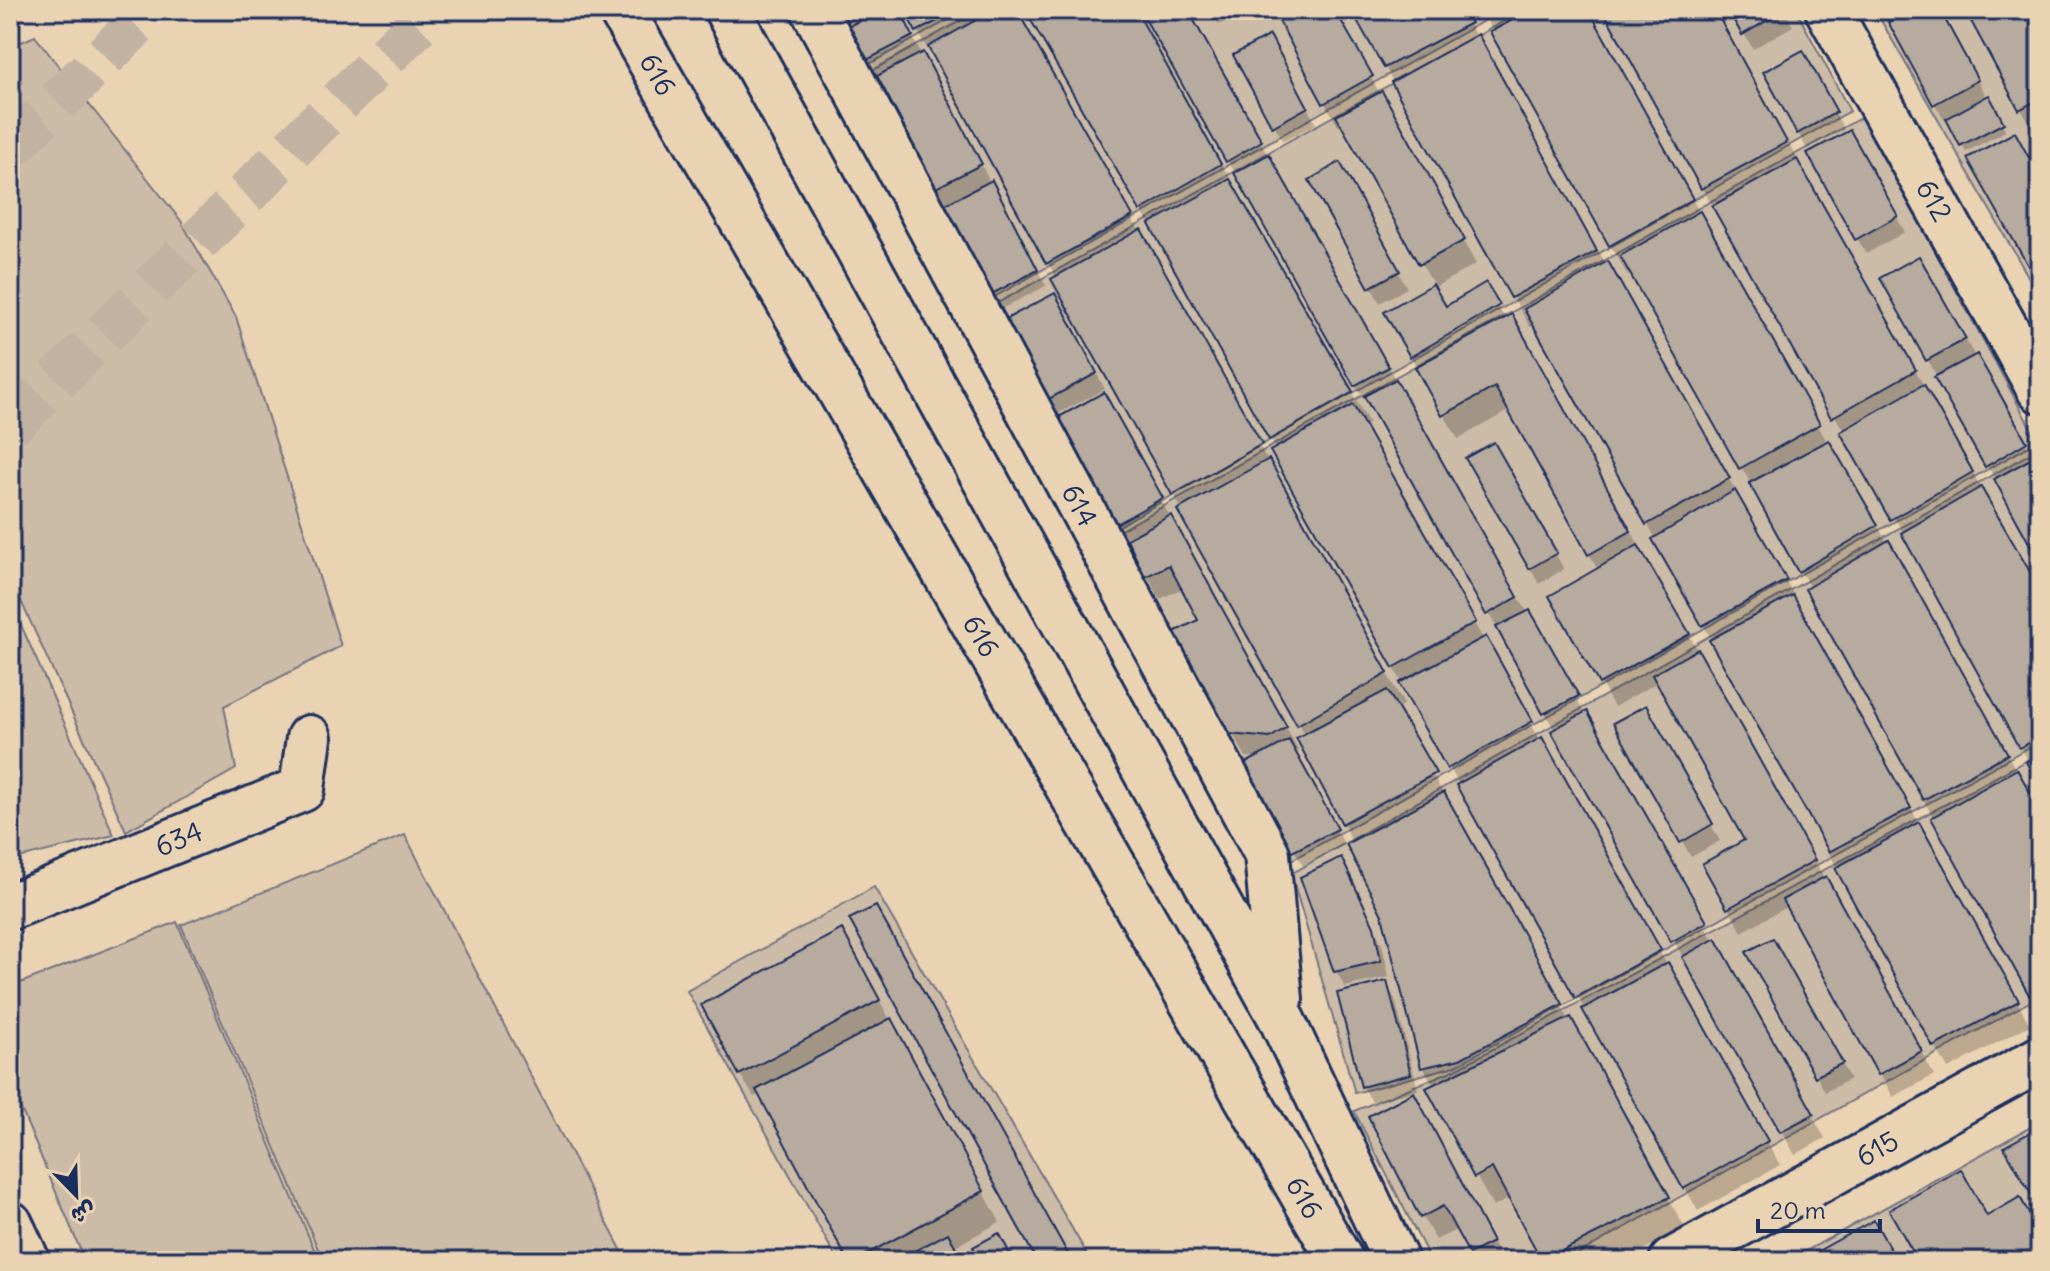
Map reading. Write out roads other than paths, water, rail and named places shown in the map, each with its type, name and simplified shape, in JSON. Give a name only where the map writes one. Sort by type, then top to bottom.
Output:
[{"type":"street","name":"616","points":[[621,10],[1341,1261]]},
{"type":"street","name":"614","points":[[814,10],[1267,854],[1281,1018]]},
{"type":"street","name":"612","points":[[1828,10],[2040,390]]},
{"type":"street","name":"616","points":[[729,13],[1281,1018],[1396,1261]]},
{"type":"street","name":"634","points":[[10,907],[302,789],[309,738]]},
{"type":"street","name":"615","points":[[1672,1261],[2040,1059]]},
{"type":"street","points":[[10,1224],[27,1261]]},
{"type":"tunnel","points":[[10,148],[152,10]]},
{"type":"tunnel","points":[[10,426],[433,10]]}]
